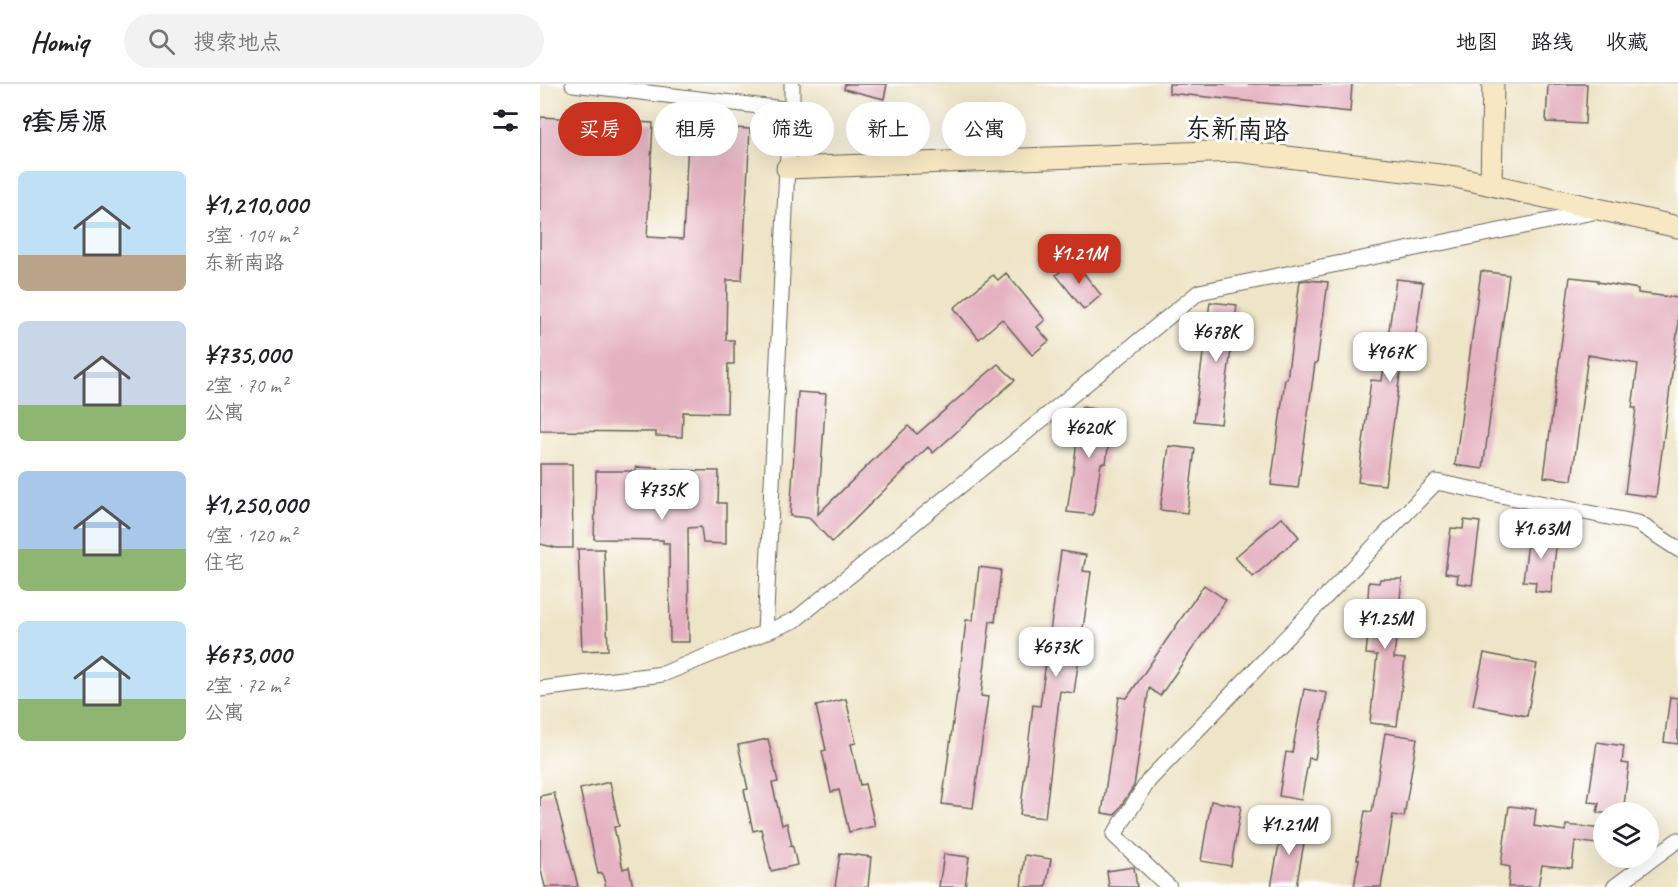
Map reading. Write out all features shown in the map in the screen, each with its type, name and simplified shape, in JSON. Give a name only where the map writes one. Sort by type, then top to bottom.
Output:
[{"type":"main road","points":[[1491,185],[1493,84]]},
{"type":"main road","name":"东新南路","points":[[787,168],[1236,151],[1456,177],[1678,227]]},
{"type":"street","points":[[573,84],[750,105]]},
{"type":"street","points":[[792,84],[792,102]]},
{"type":"street","points":[[765,632],[788,156]]},
{"type":"street","points":[[540,689],[663,674],[795,620],[1199,292],[1603,210]]},
{"type":"street","points":[[1169,887],[1114,835],[1149,780],[1436,482],[1638,523],[1678,549]]},
{"type":"street","points":[[1614,887],[1678,840]]},
{"type":"building","points":[[845,84],[887,84],[884,99],[844,89]]},
{"type":"building","points":[[1169,84],[1352,84],[1350,112],[1169,93]]},
{"type":"building","points":[[1548,84],[1587,84],[1585,124],[1546,122]]},
{"type":"building","points":[[540,117],[558,118],[558,156],[642,156],[642,122],[653,123],[647,237],[683,239],[687,156],[738,156],[738,128],[750,129],[742,280],[727,280],[726,340],[734,340],[734,364],[728,364],[727,413],[683,412],[682,437],[656,436],[656,432],[540,431]]},
{"type":"building","points":[[1074,261],[1101,295],[1084,310],[1056,275]]},
{"type":"building","points":[[1481,271],[1509,275],[1483,469],[1455,465]]},
{"type":"building","points":[[1006,273],[1045,320],[1037,327],[1049,341],[1032,355],[1002,319],[979,339],[954,308],[993,275],[998,280]]},
{"type":"building","points":[[1570,277],[1598,280],[1598,282],[1638,289],[1638,293],[1678,298],[1678,326],[1656,497],[1625,493],[1636,408],[1632,408],[1638,364],[1588,355],[1572,480],[1544,477]]},
{"type":"building","points":[[1396,279],[1423,282],[1412,362],[1402,360],[1385,485],[1358,482],[1371,380],[1382,381]]},
{"type":"building","points":[[1300,281],[1328,282],[1298,488],[1271,485]]},
{"type":"building","points":[[1210,302],[1237,305],[1221,424],[1194,421]]},
{"type":"building","points":[[998,364],[1015,380],[933,453],[928,447],[832,542],[809,518],[790,516],[798,392],[826,394],[818,514],[908,426],[917,434]]},
{"type":"building","points":[[1082,407],[1113,412],[1106,463],[1101,463],[1093,515],[1067,512]]},
{"type":"building","points":[[1169,446],[1195,449],[1187,513],[1160,510]]},
{"type":"building","points":[[540,464],[572,464],[573,548],[557,548],[540,544]]},
{"type":"building","points":[[636,467],[658,468],[658,470],[719,471],[718,503],[726,503],[726,544],[703,543],[701,527],[688,528],[689,642],[670,642],[669,543],[663,543],[663,540],[594,539],[596,471],[636,471]]},
{"type":"building","points":[[1282,517],[1299,537],[1253,577],[1235,557]]},
{"type":"building","points":[[1464,520],[1480,522],[1472,585],[1457,583],[1458,575],[1445,573],[1451,528],[1463,529]]},
{"type":"building","points":[[1542,528],[1558,530],[1551,593],[1535,591],[1536,582],[1523,581],[1529,535],[1541,537]]},
{"type":"building","points":[[578,549],[604,549],[608,650],[582,651]]},
{"type":"building","points":[[1061,551],[1086,555],[1083,571],[1091,572],[1074,693],[1060,691],[1045,818],[1020,815],[1033,705],[1040,706]]},
{"type":"building","points":[[979,567],[1001,570],[995,622],[990,621],[981,696],[988,697],[973,808],[942,804],[966,620],[973,620]]},
{"type":"building","points":[[1380,579],[1402,579],[1394,658],[1405,659],[1397,726],[1370,723],[1377,655],[1366,654],[1370,613],[1367,612],[1369,582],[1379,583]]},
{"type":"building","points":[[1204,585],[1226,600],[1160,696],[1149,688],[1134,786],[1115,815],[1102,813],[1119,697],[1127,698]]},
{"type":"building","points":[[1484,653],[1537,664],[1527,716],[1473,705]]},
{"type":"building","points":[[1304,689],[1327,693],[1315,759],[1309,758],[1301,800],[1279,796],[1286,752],[1292,753]]},
{"type":"building","points":[[1670,697],[1678,698],[1678,744],[1664,742]]},
{"type":"building","points":[[846,699],[856,743],[851,744],[860,785],[865,784],[875,826],[849,832],[839,790],[831,792],[822,751],[826,750],[816,706]]},
{"type":"building","points":[[1385,733],[1417,738],[1404,817],[1393,815],[1381,887],[1354,887],[1365,811],[1372,812]]},
{"type":"building","points":[[768,739],[778,782],[772,783],[782,825],[787,823],[792,846],[789,846],[793,847],[797,865],[771,871],[761,829],[753,831],[744,790],[748,789],[738,745]]},
{"type":"building","points":[[1597,742],[1624,746],[1622,763],[1629,764],[1624,802],[1588,802]]},
{"type":"building","points":[[610,782],[619,826],[614,827],[623,869],[629,867],[633,887],[606,887],[602,873],[598,874],[580,789]]},
{"type":"building","points":[[554,793],[578,887],[545,887],[540,866],[540,796]]},
{"type":"building","points":[[1211,801],[1241,806],[1231,866],[1201,861]]},
{"type":"building","points":[[1509,806],[1536,809],[1534,826],[1565,831],[1566,825],[1593,828],[1593,843],[1575,841],[1572,868],[1542,865],[1538,887],[1508,887],[1510,867],[1501,865]]},
{"type":"building","points":[[1283,823],[1307,827],[1296,887],[1271,887]]},
{"type":"building","points":[[840,853],[871,857],[868,887],[835,887]]},
{"type":"building","points":[[944,854],[969,857],[965,887],[939,887]]},
{"type":"building","points":[[1025,855],[1051,859],[1046,887],[1021,887]]},
{"type":"building","points":[[1134,867],[1137,887],[1109,887],[1107,871]]}]
